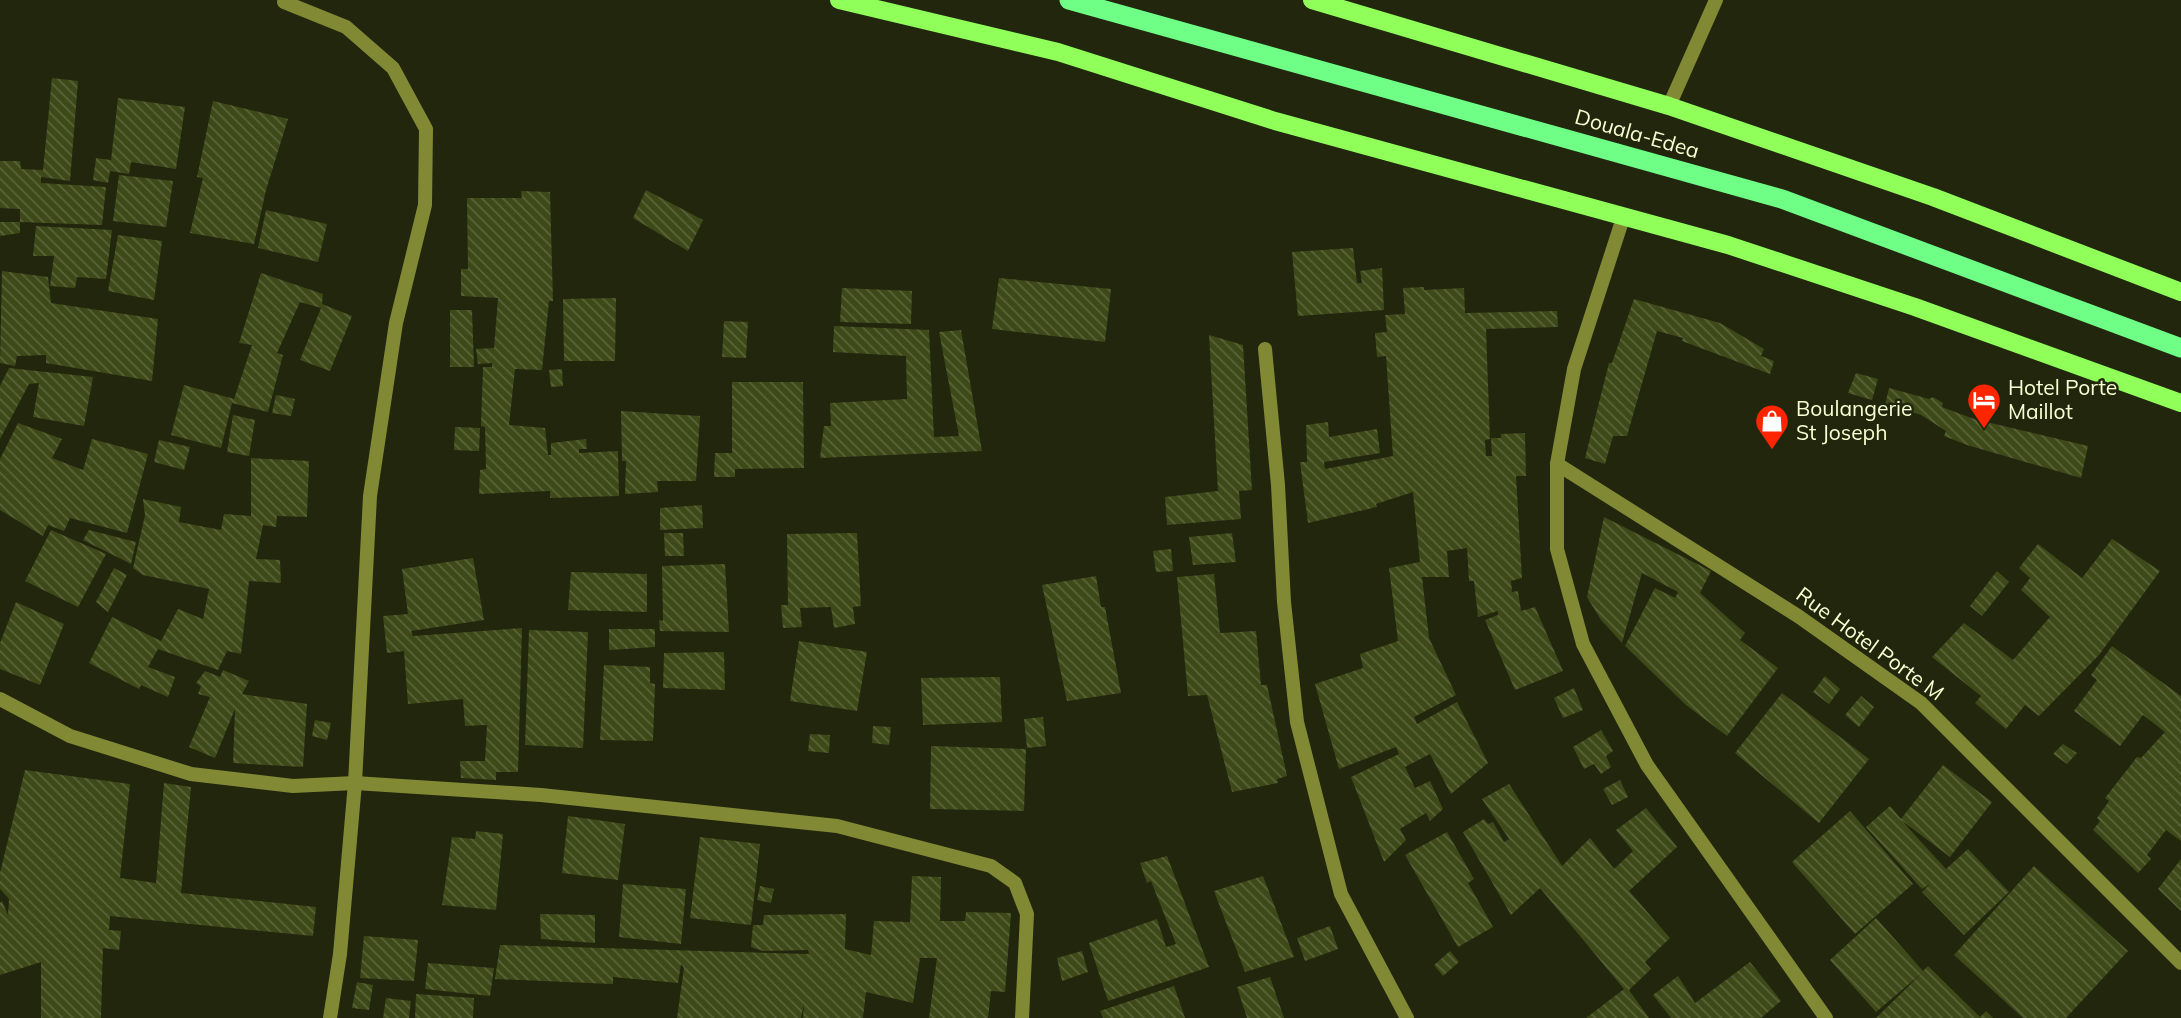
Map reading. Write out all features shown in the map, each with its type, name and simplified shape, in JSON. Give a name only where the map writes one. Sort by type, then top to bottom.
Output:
[{"type":"highway","name":"Douala-Edea","points":[[1069,0],[1782,199],[2181,348]]},
{"type":"main road","points":[[839,0],[1058,52],[1275,121],[1728,245],[1902,303],[2181,403]]},
{"type":"main road","points":[[1312,0],[1669,106],[1933,197],[2181,292]]},
{"type":"street","points":[[1669,106],[1716,0]]},
{"type":"street","points":[[284,2],[346,27],[393,68],[426,130],[425,205],[396,323],[370,496],[355,783],[340,954],[330,1018]]},
{"type":"street","points":[[1624,215],[1574,369],[1558,464],[1557,549],[1583,644],[1647,765],[1826,1018]]},
{"type":"street","points":[[1265,349],[1278,485],[1284,602],[1297,722],[1341,894],[1407,1018]]},
{"type":"street","name":"Rue Hotel Porte M","points":[[1558,464],[1798,616],[1921,703],[2181,963]]},
{"type":"street","points":[[0,699],[70,736],[191,774],[293,786],[355,783],[541,795],[837,826],[991,866],[1015,883],[1027,914],[1022,1018]]},
{"type":"building","points":[[52,78],[78,81],[70,181],[41,177],[41,183],[106,187],[102,225],[20,222],[20,209],[0,208],[0,161],[20,161],[21,169],[43,170]]},
{"type":"building","points":[[118,98],[185,107],[176,169],[131,162],[129,174],[110,171],[108,183],[93,180],[96,158],[111,160]]},
{"type":"building","points":[[213,101],[288,119],[266,190],[254,244],[190,233],[203,178],[197,177]]},
{"type":"building","points":[[119,175],[173,181],[166,227],[113,221]]},
{"type":"building","points":[[646,190],[703,220],[688,251],[633,218]]},
{"type":"building","points":[[521,191],[550,192],[553,301],[549,301],[542,370],[515,369],[509,425],[545,428],[548,455],[551,455],[551,443],[586,439],[587,449],[579,449],[579,453],[618,451],[619,496],[550,498],[550,491],[479,494],[480,470],[486,469],[485,427],[481,426],[483,367],[492,367],[492,363],[478,364],[476,349],[494,348],[498,298],[461,296],[461,269],[468,269],[467,198],[522,198]]},
{"type":"building","points":[[266,210],[327,224],[318,262],[258,248]]},
{"type":"building","points":[[0,222],[20,222],[20,233],[0,236]]},
{"type":"building","points":[[36,226],[112,230],[106,279],[77,277],[75,288],[50,286],[54,256],[33,256]]},
{"type":"building","points":[[118,235],[162,241],[154,300],[108,291]]},
{"type":"building","points":[[1353,248],[1357,283],[1362,283],[1360,271],[1382,268],[1384,310],[1298,316],[1292,252]]},
{"type":"building","points":[[2,271],[48,277],[51,303],[158,319],[152,381],[46,363],[46,355],[17,356],[15,366],[0,363]]},
{"type":"building","points":[[261,273],[323,294],[322,304],[352,316],[330,371],[300,360],[321,308],[300,302],[277,353],[283,355],[268,412],[232,403],[221,448],[171,435],[184,385],[234,399],[252,345],[239,343]]},
{"type":"building","points":[[999,278],[1111,289],[1105,342],[992,329]]},
{"type":"building","points":[[1424,287],[1424,290],[1464,288],[1465,313],[1557,311],[1558,327],[1486,329],[1490,439],[1485,440],[1486,456],[1492,456],[1491,438],[1501,438],[1501,434],[1525,433],[1526,476],[1516,476],[1522,578],[1511,581],[1512,592],[1518,591],[1521,611],[1535,607],[1563,671],[1515,690],[1485,620],[1498,615],[1498,611],[1478,617],[1474,581],[1469,581],[1467,548],[1447,551],[1449,577],[1422,577],[1429,638],[1456,695],[1414,717],[1417,724],[1457,702],[1488,763],[1451,794],[1430,754],[1405,767],[1415,788],[1430,781],[1443,809],[1430,821],[1426,813],[1400,829],[1406,840],[1384,862],[1351,777],[1399,754],[1396,747],[1339,769],[1315,684],[1363,668],[1360,654],[1398,641],[1389,568],[1420,562],[1413,492],[1376,504],[1377,507],[1308,523],[1300,462],[1307,462],[1306,425],[1328,422],[1329,437],[1377,429],[1380,453],[1324,462],[1325,469],[1393,456],[1386,356],[1377,357],[1375,333],[1387,332],[1385,315],[1405,314],[1403,288]]},
{"type":"building","points":[[842,288],[912,291],[911,324],[840,322]]},
{"type":"building","points":[[616,298],[615,361],[564,361],[563,299]]},
{"type":"building","points":[[1634,299],[1720,323],[1764,349],[1761,356],[1774,361],[1770,374],[1682,341],[1683,338],[1657,331],[1627,436],[1613,436],[1605,464],[1585,458],[1609,363],[1612,363]]},
{"type":"building","points":[[450,310],[472,310],[474,367],[450,367]]},
{"type":"building","points":[[724,321],[748,322],[746,358],[722,357]]},
{"type":"building","points":[[834,326],[929,330],[934,437],[959,436],[939,332],[961,330],[982,451],[820,458],[824,426],[831,426],[830,403],[907,399],[906,356],[833,352]]},
{"type":"building","points":[[1209,335],[1243,345],[1252,490],[1239,491],[1241,519],[1167,525],[1165,497],[1218,491]]},
{"type":"building","points":[[9,368],[93,377],[84,426],[33,417],[39,383],[29,384],[0,439],[0,386]]},
{"type":"building","points":[[562,369],[563,386],[551,387],[549,370]]},
{"type":"building","points":[[1856,373],[1878,379],[1872,400],[1848,393]]},
{"type":"building","points":[[732,382],[803,382],[804,468],[735,469],[735,477],[714,477],[715,453],[732,453]]},
{"type":"building","points":[[1889,388],[1929,399],[1933,397],[1943,403],[1942,407],[1974,419],[2088,446],[2081,478],[1944,436],[1946,431],[1921,415],[1905,409],[1903,413],[1884,409]]},
{"type":"building","points":[[276,395],[295,399],[291,416],[272,413]]},
{"type":"building","points":[[621,411],[700,416],[696,481],[657,481],[658,492],[625,494],[626,461],[622,461]]},
{"type":"building","points":[[233,415],[255,420],[249,456],[227,452]]},
{"type":"building","points":[[18,423],[62,439],[52,458],[83,470],[92,439],[148,454],[127,533],[70,518],[64,531],[48,525],[43,536],[0,510],[0,459]]},
{"type":"building","points":[[455,427],[480,428],[479,451],[454,450]]},
{"type":"building","points":[[159,440],[190,447],[184,470],[154,462]]},
{"type":"building","points":[[251,458],[309,461],[307,517],[277,516],[276,527],[263,525],[256,559],[280,560],[281,583],[249,581],[241,654],[227,651],[218,670],[158,649],[148,667],[175,677],[168,697],[141,685],[139,689],[89,663],[112,617],[161,641],[178,609],[203,619],[209,589],[143,575],[133,568],[145,515],[143,499],[181,507],[179,522],[221,530],[224,514],[251,516]]},
{"type":"building","points":[[702,505],[703,528],[660,530],[660,508]]},
{"type":"building","points":[[1604,517],[1711,571],[1700,593],[1745,633],[1740,640],[1778,668],[1727,736],[1686,705],[1625,646],[1655,588],[1675,598],[1678,592],[1642,573],[1622,643],[1601,620],[1587,597]]},
{"type":"building","points":[[51,530],[106,554],[78,607],[25,581]]},
{"type":"building","points":[[89,530],[136,542],[131,564],[83,540]]},
{"type":"building","points":[[664,533],[683,533],[684,556],[665,556]]},
{"type":"building","points":[[857,533],[861,606],[853,607],[855,624],[834,628],[831,607],[800,608],[802,627],[783,628],[781,605],[788,605],[787,534]]},
{"type":"building","points":[[1232,533],[1236,562],[1193,565],[1189,537]]},
{"type":"building","points":[[2112,539],[2160,571],[2099,655],[2039,716],[2025,705],[2006,729],[1975,703],[1981,696],[1932,657],[1964,623],[2013,660],[2050,617],[2021,590],[2030,578],[2019,568],[2038,544],[2082,578]]},
{"type":"building","points":[[1171,549],[1173,571],[1156,572],[1153,551]]},
{"type":"building","points":[[473,558],[484,620],[411,631],[413,636],[522,628],[518,772],[496,772],[496,780],[461,778],[460,761],[485,761],[487,725],[465,726],[463,699],[408,704],[404,651],[387,653],[383,616],[408,614],[402,569]]},
{"type":"building","points":[[725,564],[729,632],[660,631],[659,620],[663,621],[662,566]]},
{"type":"building","points":[[114,568],[127,575],[108,612],[96,602]]},
{"type":"building","points":[[1997,571],[2009,582],[1982,616],[1970,606]]},
{"type":"building","points":[[571,572],[647,574],[647,612],[568,610]]},
{"type":"building","points":[[1214,574],[1220,633],[1256,631],[1261,685],[1267,685],[1287,776],[1277,779],[1278,783],[1232,792],[1207,695],[1188,696],[1177,577]]},
{"type":"building","points":[[1096,576],[1101,607],[1105,607],[1121,693],[1067,701],[1042,585]]},
{"type":"building","points":[[16,602],[64,624],[40,685],[0,669],[0,643]]},
{"type":"building","points":[[609,629],[655,629],[655,647],[609,650]]},
{"type":"building","points":[[529,630],[588,632],[583,748],[525,745]]},
{"type":"building","points":[[799,641],[867,652],[857,711],[790,701]]},
{"type":"building","points":[[2112,646],[2181,696],[2181,841],[2166,830],[2147,855],[2151,859],[2138,873],[2093,830],[2100,821],[2097,818],[2109,801],[2105,798],[2137,757],[2141,758],[2165,732],[2143,715],[2120,746],[2074,711],[2097,680],[2091,675]]},
{"type":"building","points":[[724,652],[725,690],[663,688],[664,653]]},
{"type":"building","points":[[604,665],[650,667],[650,683],[655,684],[653,741],[600,740]]},
{"type":"building","points":[[223,670],[249,681],[242,694],[307,704],[303,767],[233,763],[235,709],[215,758],[189,747],[210,697],[198,694],[201,686],[196,683],[205,671],[220,677]]},
{"type":"building","points":[[1825,676],[1840,689],[1829,704],[1813,692]]},
{"type":"building","points":[[1000,677],[1002,722],[923,725],[921,678]]},
{"type":"building","points":[[1574,688],[1583,710],[1563,718],[1554,698]]},
{"type":"building","points":[[1782,693],[1869,759],[1819,823],[1735,753]]},
{"type":"building","points":[[1861,696],[1874,707],[1859,727],[1845,715]]},
{"type":"building","points":[[1043,717],[1046,746],[1027,748],[1024,719]]},
{"type":"building","points":[[315,720],[331,723],[327,740],[312,736]]},
{"type":"building","points":[[873,726],[891,727],[889,745],[872,743]]},
{"type":"building","points":[[1601,730],[1613,751],[1606,756],[1611,767],[1601,774],[1594,764],[1584,769],[1573,747]]},
{"type":"building","points":[[810,734],[830,735],[829,753],[808,751]]},
{"type":"building","points":[[2063,744],[2077,753],[2067,764],[2053,754]]},
{"type":"building","points":[[931,746],[1026,749],[1024,811],[930,809]]},
{"type":"building","points":[[1943,765],[1992,802],[1950,857],[1901,820],[1946,869],[1968,849],[2009,892],[1964,935],[1922,892],[1930,884],[1922,889],[1866,827],[1890,806],[1901,819]]},
{"type":"building","points":[[25,770],[130,784],[120,878],[156,883],[164,783],[191,787],[181,893],[316,907],[313,936],[110,916],[109,930],[121,931],[119,950],[103,948],[101,1018],[41,1018],[41,962],[0,975],[0,903],[2,901],[8,915],[9,899],[0,889],[0,873]]},
{"type":"building","points":[[1620,780],[1628,797],[1612,805],[1603,789]]},
{"type":"building","points":[[1509,784],[1562,866],[1590,838],[1614,869],[1633,851],[1616,830],[1646,808],[1677,847],[1629,891],[1670,938],[1645,962],[1651,969],[1629,990],[1649,1018],[1586,1018],[1624,989],[1540,888],[1511,915],[1463,832],[1484,819],[1488,824],[1493,822],[1504,842],[1509,839],[1482,799]]},
{"type":"building","points":[[1850,811],[1913,884],[1855,934],[1792,862]]},
{"type":"building","points":[[568,816],[625,824],[618,880],[562,873]]},
{"type":"building","points":[[476,831],[503,834],[496,910],[442,905],[452,837],[475,839]]},
{"type":"building","points":[[1447,832],[1474,879],[1468,883],[1493,927],[1458,947],[1405,855]]},
{"type":"building","points":[[700,837],[760,844],[751,925],[690,918]]},
{"type":"building","points":[[1167,856],[1209,967],[1108,1001],[1089,943],[1157,919],[1166,947],[1176,944],[1151,881],[1147,883],[1140,863]]},
{"type":"building","points":[[2181,859],[2181,911],[2158,889]]},
{"type":"building","points":[[2034,866],[2128,951],[2066,1018],[2023,1018],[1954,955]]},
{"type":"building","points":[[912,876],[941,877],[940,921],[965,921],[966,912],[1011,913],[1005,992],[991,991],[988,1018],[929,1018],[937,958],[920,958],[913,1003],[866,992],[863,1018],[803,1018],[804,1003],[801,1018],[677,1018],[684,968],[681,964],[678,983],[613,977],[613,984],[495,979],[500,945],[809,954],[808,950],[763,951],[751,947],[753,925],[763,925],[764,915],[846,914],[845,949],[871,955],[874,921],[910,922]]},
{"type":"building","points":[[1263,876],[1294,957],[1245,972],[1214,891]]},
{"type":"building","points":[[623,884],[686,889],[681,944],[619,937]]},
{"type":"building","points":[[760,886],[774,889],[771,903],[757,900]]},
{"type":"building","points":[[540,914],[595,915],[595,943],[541,939]]},
{"type":"building","points":[[1876,918],[1923,971],[1928,966],[1980,1017],[1986,1011],[1993,1018],[1876,1018],[1922,973],[1876,1012],[1830,960]]},
{"type":"building","points":[[1330,926],[1338,949],[1305,961],[1297,938]]},
{"type":"building","points":[[364,936],[418,940],[414,981],[360,978]]},
{"type":"building","points":[[1082,951],[1088,972],[1062,981],[1057,958]]},
{"type":"building","points":[[1450,951],[1459,962],[1443,976],[1434,965]]},
{"type":"building","points":[[1750,962],[1781,1001],[1761,1018],[1671,1018],[1653,995],[1678,976],[1695,1003]]},
{"type":"building","points":[[428,963],[494,968],[490,996],[425,989]]},
{"type":"building","points":[[1270,977],[1284,1018],[1247,1018],[1237,987]]},
{"type":"building","points":[[357,982],[373,985],[369,1010],[352,1008]]},
{"type":"building","points":[[1174,986],[1185,1018],[1103,1018],[1100,1011]]},
{"type":"building","points":[[416,994],[474,998],[473,1018],[415,1018]]},
{"type":"building","points":[[386,998],[411,1001],[409,1018],[383,1018]]},
{"type":"place","name":"Hotel Porte Maillot","points":[[1984,430]]},
{"type":"place","name":"Boulangerie St Joseph","points":[[1772,451]]}]
